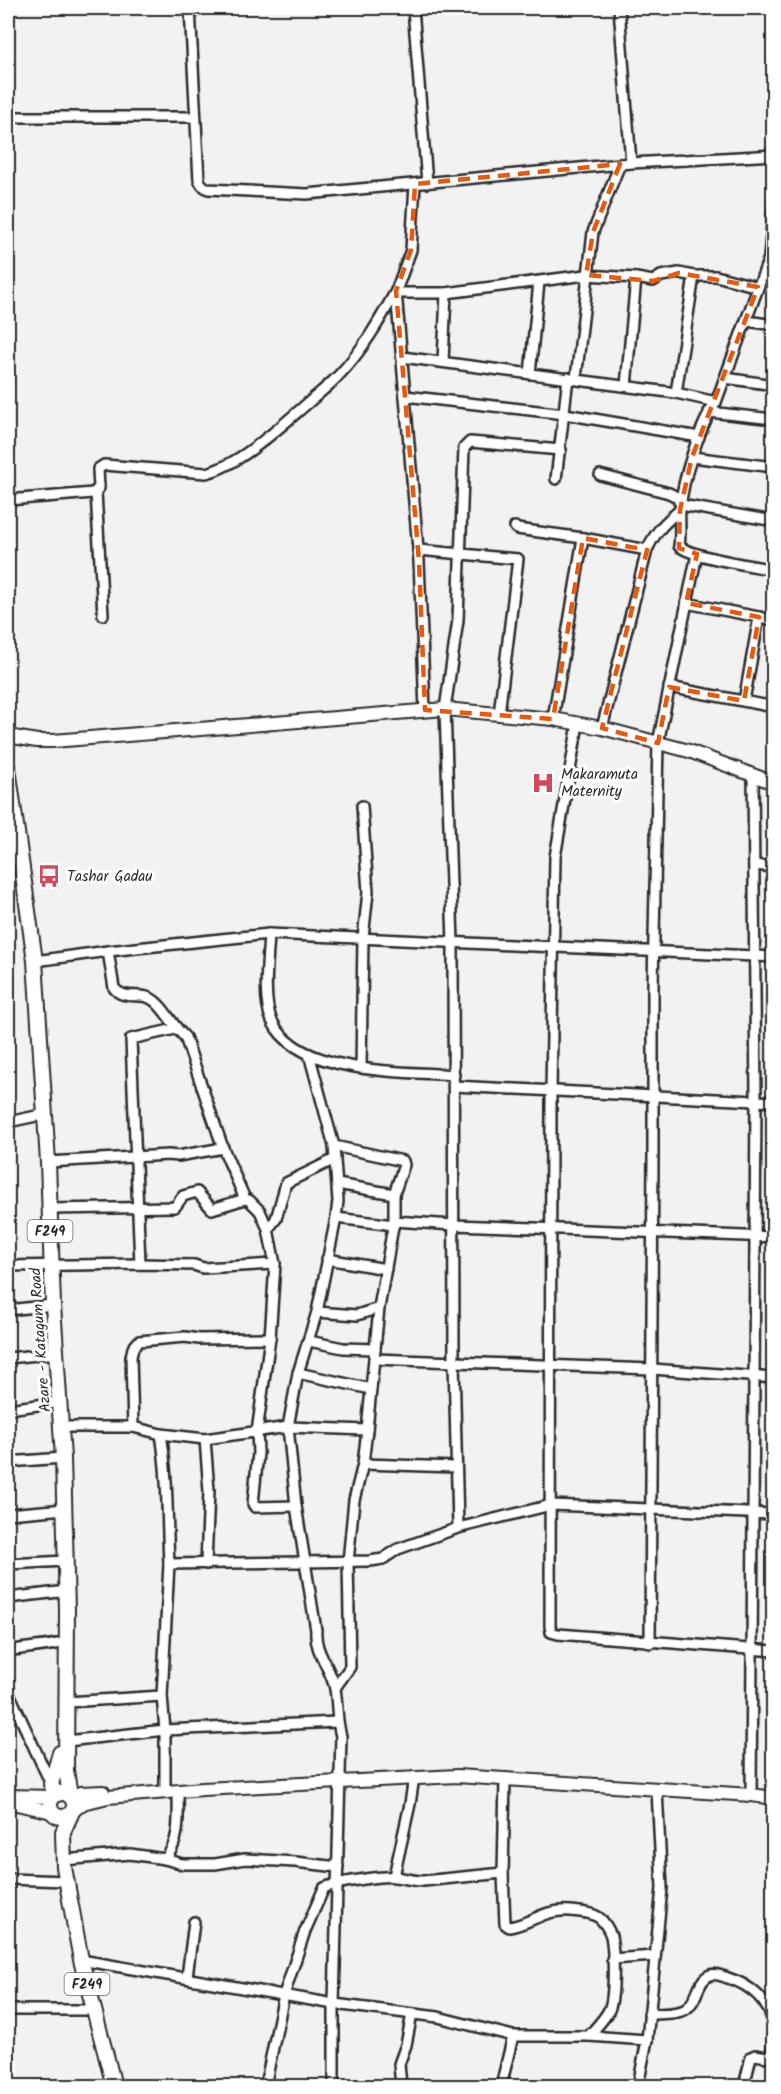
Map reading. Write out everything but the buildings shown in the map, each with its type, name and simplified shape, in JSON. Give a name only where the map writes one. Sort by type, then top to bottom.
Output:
[{"type":"main road","name":"Azare - Katagum Road","points":[[8,768],[35,962],[48,1162],[53,1305],[62,1426],[67,1591],[66,1779],[71,1804],[63,1833],[64,1860],[81,1960],[114,2086]]},
{"type":"main road","name":"Azare - Katagum Road","points":[[67,1700],[60,1754],[50,1804],[67,1881]]},
{"type":"main road","points":[[53,1792],[64,1793],[71,1804],[63,1817],[53,1814]]},
{"type":"street","points":[[190,8],[199,180],[208,189],[307,194],[631,163],[774,155]]},
{"type":"street","points":[[413,8],[427,183]]},
{"type":"street","points":[[619,8],[631,163]]},
{"type":"street","points":[[8,117],[195,117]]},
{"type":"street","points":[[556,479],[593,232],[620,164]]},
{"type":"street","points":[[103,615],[96,492],[99,488],[98,470],[105,465],[206,473],[218,471],[246,453],[339,375],[372,334],[397,292],[411,250],[415,184]]},
{"type":"street","points":[[774,200],[769,273],[759,287],[716,402],[709,412],[692,456],[680,507],[679,546],[697,554],[774,570]]},
{"type":"street","points":[[397,292],[446,293],[586,275],[653,281],[661,276],[679,273],[716,276],[759,287]]},
{"type":"street","points":[[676,393],[694,276]]},
{"type":"street","points":[[626,386],[636,278]]},
{"type":"street","points":[[530,374],[539,282]]},
{"type":"street","points":[[397,292],[418,550],[425,710]]},
{"type":"street","points":[[443,362],[446,293]]},
{"type":"street","points":[[747,321],[774,325]]},
{"type":"street","points":[[402,357],[572,378],[676,393],[716,402]]},
{"type":"street","points":[[725,378],[774,385]]},
{"type":"street","points":[[405,396],[565,414],[699,438]]},
{"type":"street","points":[[709,412],[774,419]]},
{"type":"street","points":[[458,1528],[454,1361],[453,942],[445,709],[458,620],[464,448],[470,442],[561,450]]},
{"type":"street","points":[[692,456],[774,467]]},
{"type":"street","points":[[600,475],[669,493],[677,498],[680,507]]},
{"type":"street","points":[[8,500],[96,492]]},
{"type":"street","points":[[680,507],[774,521]]},
{"type":"street","points":[[602,728],[647,550],[652,537],[680,507]]},
{"type":"street","points":[[515,527],[647,550]]},
{"type":"street","points":[[553,719],[583,538]]},
{"type":"street","points":[[418,550],[518,559],[499,714]]},
{"type":"street","points":[[650,1643],[653,952],[658,743],[697,554]]},
{"type":"street","points":[[686,603],[774,620]]},
{"type":"street","points":[[744,701],[759,617]]},
{"type":"street","points":[[669,687],[774,707]]},
{"type":"street","points":[[8,736],[53,741],[445,709],[553,719],[602,728],[689,751],[774,783]]},
{"type":"street","points":[[578,724],[555,858],[551,1228],[551,1632],[650,1643],[774,1652]]},
{"type":"street","points":[[751,1795],[756,1101],[753,775]]},
{"type":"street","points":[[361,1068],[363,938],[369,892],[362,806]]},
{"type":"street","points":[[754,865],[774,867]]},
{"type":"street","points":[[269,934],[267,997],[272,1020],[283,1037],[319,1059],[361,1068],[454,1075]]},
{"type":"street","points":[[35,962],[108,951],[269,934],[774,957]]},
{"type":"street","points":[[108,951],[114,988],[117,992],[126,996],[140,995],[153,999],[175,1029],[185,1037],[245,1200]]},
{"type":"street","points":[[140,1264],[131,1039],[175,1029]]},
{"type":"street","points":[[309,1054],[334,1146],[338,1184],[336,1218],[317,1312],[298,1373],[288,1427],[296,1506],[316,1630],[315,1643],[335,1688],[337,1722],[341,1736],[334,2086]]},
{"type":"street","points":[[454,1086],[774,1102]]},
{"type":"street","points":[[8,1122],[45,1114]]},
{"type":"street","points":[[334,1146],[403,1161],[404,1165],[394,1194],[394,1223],[379,1308],[363,1464],[354,1500],[348,1562],[350,1667],[335,1688]]},
{"type":"street","points":[[48,1162],[178,1156],[224,1148]]},
{"type":"street","points":[[268,1228],[276,1219],[286,1183],[335,1160]]},
{"type":"street","points":[[338,1184],[394,1194]]},
{"type":"street","points":[[49,1209],[176,1207],[183,1196],[197,1192],[212,1209],[245,1200],[254,1204],[268,1228],[275,1264],[270,1338],[257,1432],[258,1453],[254,1506],[296,1506]]},
{"type":"street","points":[[336,1218],[394,1223],[774,1237]]},
{"type":"street","points":[[327,1259],[386,1269]]},
{"type":"street","points":[[8,1266],[140,1264],[194,1265],[203,1268],[275,1264]]},
{"type":"street","points":[[8,1310],[53,1305]]},
{"type":"street","points":[[317,1312],[357,1315],[379,1308]]},
{"type":"street","points":[[133,1427],[131,1357],[133,1348],[139,1341],[186,1337],[199,1339],[270,1338]]},
{"type":"street","points":[[309,1341],[374,1354],[454,1361],[652,1369],[774,1378]]},
{"type":"street","points":[[8,1358],[57,1353]]},
{"type":"street","points":[[298,1373],[371,1389]]},
{"type":"street","points":[[8,1409],[60,1402]]},
{"type":"street","points":[[62,1426],[133,1427],[161,1434],[205,1439],[288,1427],[367,1430]]},
{"type":"street","points":[[161,1434],[165,1460],[169,1564],[162,1696],[165,1730],[165,1789]]},
{"type":"street","points":[[205,1439],[209,1491],[206,1564]]},
{"type":"street","points":[[8,1462],[63,1458]]},
{"type":"street","points":[[363,1464],[456,1467]]},
{"type":"street","points":[[169,1564],[348,1562],[383,1559],[398,1549],[458,1528],[551,1505],[774,1514]]},
{"type":"street","points":[[8,1514],[64,1509]]},
{"type":"street","points":[[8,1564],[66,1561]]},
{"type":"street","points":[[8,1598],[67,1591]]},
{"type":"street","points":[[8,1652],[30,1646],[48,1647],[66,1642]]},
{"type":"street","points":[[8,1690],[53,1792],[8,1796]]},
{"type":"street","points":[[67,1700],[162,1696]]},
{"type":"street","points":[[67,1741],[165,1730],[337,1722]]},
{"type":"street","points":[[71,1804],[80,1792],[203,1789],[457,1776],[774,1798]]},
{"type":"street","points":[[394,1876],[414,1778]]},
{"type":"street","points":[[505,1779],[503,1873],[505,1924],[508,1927],[553,1911],[587,1913],[599,1918],[611,1936],[612,1997],[609,2010],[589,2036]]},
{"type":"street","points":[[71,1804],[99,1798],[203,1789]]},
{"type":"street","points":[[638,2086],[646,2040],[662,1888],[657,1790]]},
{"type":"street","points":[[165,1859],[170,1853],[178,1832],[178,1792]]},
{"type":"street","points":[[8,1802],[53,1814]]},
{"type":"street","points":[[64,1860],[130,1854],[182,1864],[215,1864],[245,1859],[338,1867]]},
{"type":"street","points":[[265,2086],[284,1995],[301,1940],[324,1888],[394,1876],[411,1881],[423,1881],[503,1873]]},
{"type":"street","points":[[8,1880],[67,1881]]},
{"type":"street","points":[[187,1977],[194,1922]]},
{"type":"street","points":[[612,1959],[655,1956]]},
{"type":"street","points":[[81,1960],[334,2004],[438,2017],[513,2036],[589,2036],[646,2040]]},
{"type":"street","points":[[649,2014],[686,2009],[694,2002],[708,1975],[716,1974],[743,1983],[754,1990],[768,2009],[774,2026]]},
{"type":"street","points":[[8,2010],[94,2010]]},
{"type":"street","points":[[400,2086],[399,2064],[406,2045],[412,2014]]},
{"type":"street","points":[[744,2086],[751,2057],[755,2055],[772,2058],[774,2032]]},
{"type":"street","points":[[501,2086],[513,2036]]},
{"type":"highlighted area","points":[[620,164],[593,232],[586,275],[653,281],[679,273],[758,287],[692,457],[680,510],[679,548],[697,554],[686,603],[759,617],[744,701],[669,687],[658,743],[602,728],[647,550],[583,538],[553,719],[425,710],[419,561],[396,291],[411,250],[415,184]]},
{"type":"place","name":"Makaramuta Maternity","points":[[543,783]]},
{"type":"place","name":"Tashar Gadau","points":[[49,876]]}]
